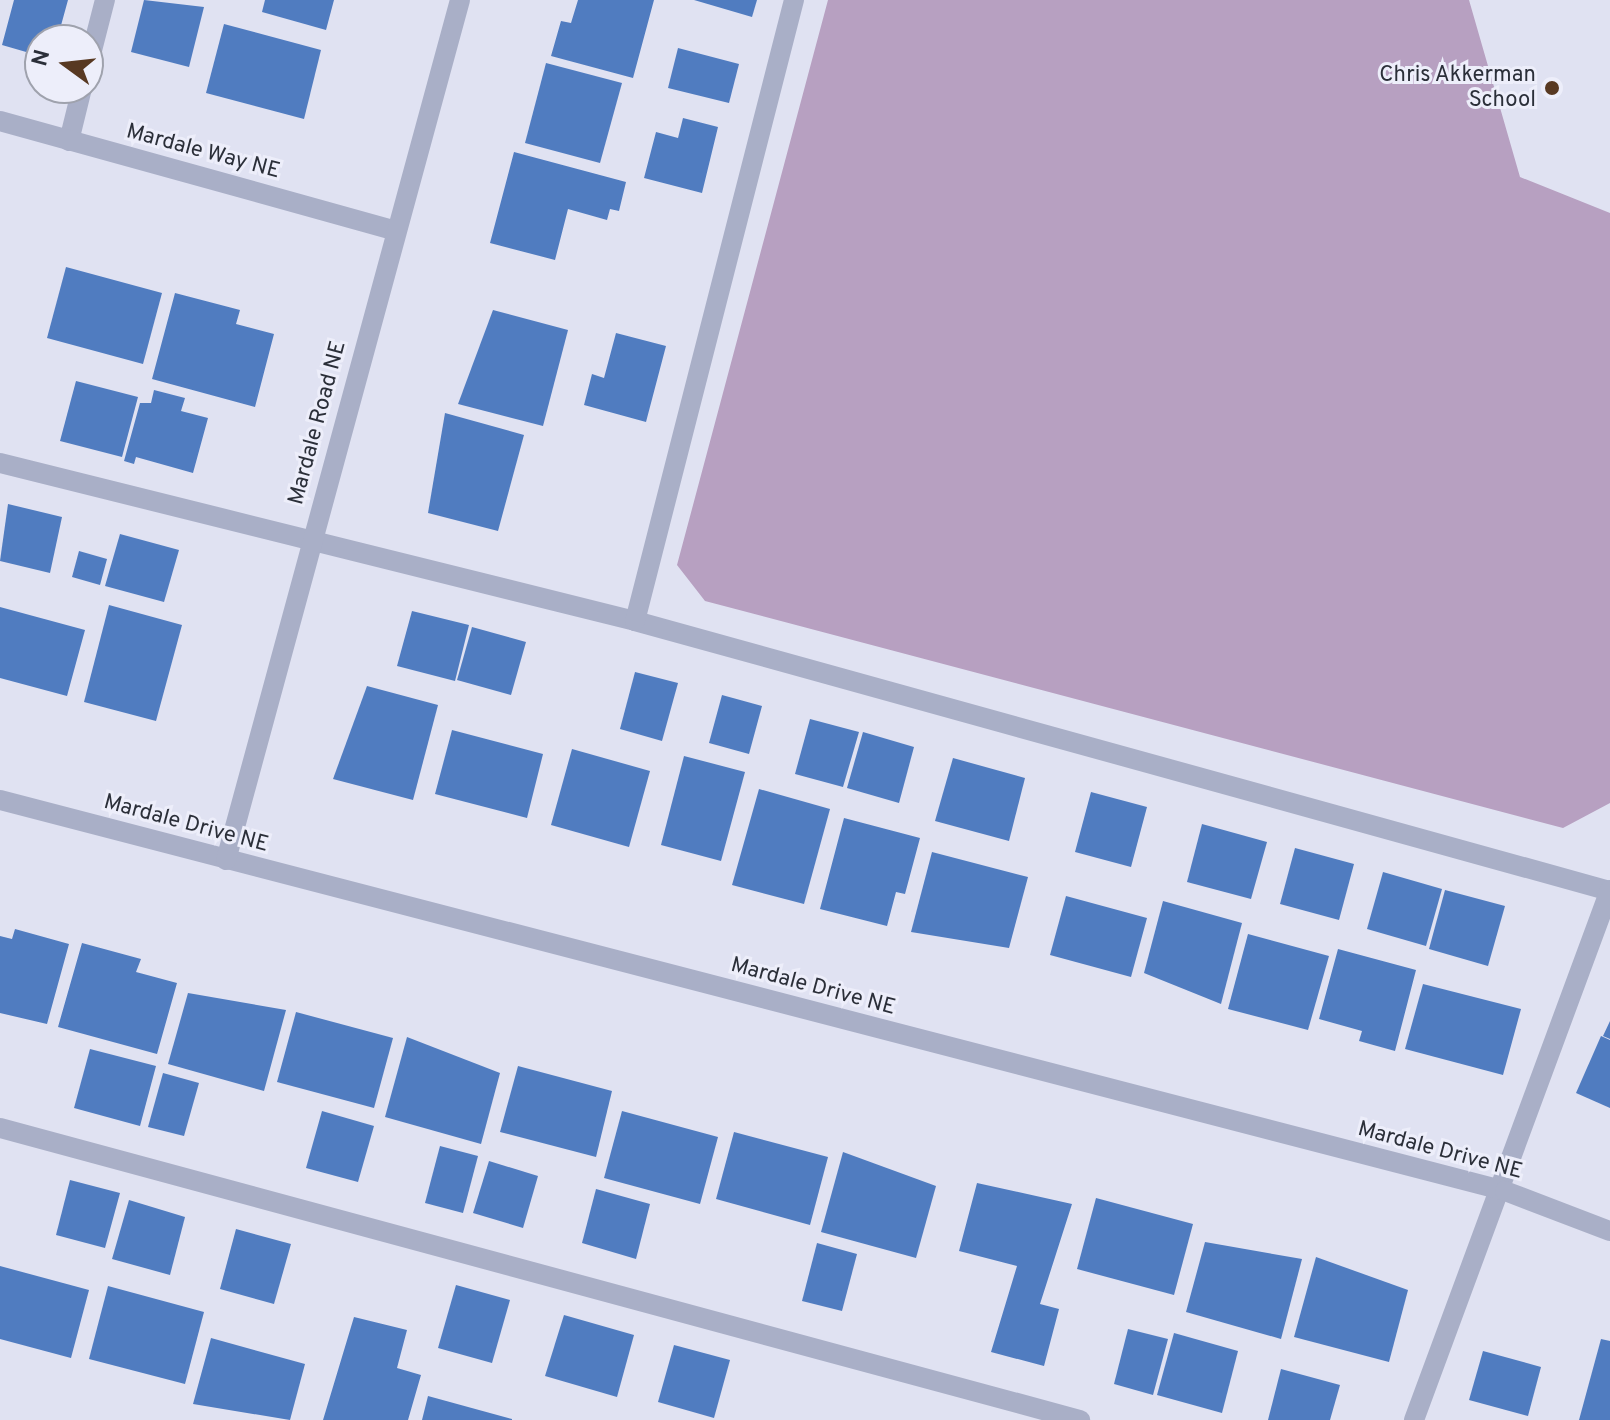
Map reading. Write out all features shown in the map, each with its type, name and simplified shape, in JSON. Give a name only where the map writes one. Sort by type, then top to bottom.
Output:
[{"type":"street","points":[[99,24],[105,0]]},
{"type":"street","name":"Mardale Road NE","points":[[226,860],[394,230],[460,0]]},
{"type":"street","points":[[635,621],[794,0]]},
{"type":"street","points":[[69,141],[78,104]]},
{"type":"street","name":"Mardale Way NE","points":[[0,121],[394,230]]},
{"type":"street","points":[[0,463],[635,621],[1610,891],[1505,1191],[1414,1420]]},
{"type":"street","name":"Mardale Drive NE","points":[[0,800],[1505,1191],[1610,1231]]},
{"type":"street","points":[[0,1128],[1080,1420]]},
{"type":"shaded area","points":[[828,0],[1469,0],[1520,177],[1610,213],[1610,803],[1563,828],[705,601],[677,565]]},
{"type":"building","points":[[14,0],[68,0],[61,24],[24,24],[24,51],[2,45]]},
{"type":"building","points":[[144,0],[204,7],[189,67],[131,52]]},
{"type":"building","points":[[265,0],[334,0],[326,30],[262,12]]},
{"type":"building","points":[[578,0],[654,0],[633,78],[551,56],[561,21],[571,23]]},
{"type":"building","points":[[694,0],[757,0],[752,17]]},
{"type":"building","points":[[224,24],[321,50],[304,119],[206,93]]},
{"type":"building","points":[[678,48],[739,64],[729,103],[668,88]]},
{"type":"building","points":[[546,63],[622,83],[600,163],[525,143]]},
{"type":"building","points":[[683,118],[718,127],[702,193],[644,178],[656,132],[678,138]]},
{"type":"building","points":[[514,152],[626,182],[619,211],[610,209],[607,220],[568,209],[555,260],[490,243]]},
{"type":"building","points":[[66,267],[162,293],[143,364],[47,338]]},
{"type":"building","points":[[175,293],[240,310],[236,324],[274,334],[255,407],[152,379]]},
{"type":"building","points":[[493,310],[568,330],[543,426],[458,404]]},
{"type":"building","points":[[616,333],[666,346],[646,422],[584,405],[592,374],[604,378]]},
{"type":"building","points":[[76,381],[138,397],[122,457],[60,441]]},
{"type":"building","points":[[154,390],[185,398],[181,411],[208,418],[193,473],[136,457],[134,464],[124,461],[140,403],[151,403]]},
{"type":"building","points":[[445,413],[524,435],[498,531],[428,513]]},
{"type":"building","points":[[8,504],[62,517],[50,573],[0,561]]},
{"type":"building","points":[[120,534],[179,550],[164,602],[105,586]]},
{"type":"building","points":[[79,551],[107,559],[100,585],[72,577]]},
{"type":"building","points":[[109,605],[182,625],[156,721],[84,702]]},
{"type":"building","points":[[0,607],[85,630],[67,696],[0,678]]},
{"type":"building","points":[[412,611],[469,625],[455,681],[397,666]]},
{"type":"building","points":[[472,627],[526,642],[511,695],[457,680]]},
{"type":"building","points":[[635,672],[678,683],[662,741],[620,729]]},
{"type":"building","points":[[367,686],[438,705],[413,800],[333,779]]},
{"type":"building","points":[[722,695],[762,706],[749,754],[709,743]]},
{"type":"building","points":[[810,719],[859,732],[843,787],[795,774]]},
{"type":"building","points":[[452,730],[543,754],[527,818],[435,794]]},
{"type":"building","points":[[863,732],[914,747],[899,803],[847,788]]},
{"type":"building","points":[[572,749],[650,771],[629,847],[551,825]]},
{"type":"building","points":[[684,756],[745,772],[721,861],[661,845]]},
{"type":"building","points":[[953,758],[1025,778],[1009,841],[935,821]]},
{"type":"building","points":[[759,789],[830,809],[804,904],[732,885]]},
{"type":"building","points":[[1091,792],[1147,807],[1131,867],[1075,852]]},
{"type":"building","points":[[844,818],[920,838],[905,894],[896,892],[887,926],[820,909]]},
{"type":"building","points":[[1202,824],[1267,842],[1251,899],[1187,882]]},
{"type":"building","points":[[1295,848],[1354,864],[1339,920],[1280,904]]},
{"type":"building","points":[[932,852],[1028,877],[1009,948],[911,932]]},
{"type":"building","points":[[1383,872],[1442,889],[1426,946],[1367,929]]},
{"type":"building","points":[[1445,890],[1505,906],[1488,966],[1429,949]]},
{"type":"building","points":[[1066,896],[1147,918],[1131,977],[1050,955]]},
{"type":"building","points":[[1163,901],[1242,923],[1221,1004],[1144,973]]},
{"type":"building","points":[[15,929],[69,944],[47,1024],[0,1013],[0,936],[12,939]]},
{"type":"building","points":[[1248,934],[1329,956],[1308,1030],[1228,1009]]},
{"type":"building","points":[[82,943],[141,959],[136,972],[177,983],[157,1054],[58,1027]]},
{"type":"building","points":[[1338,949],[1416,970],[1395,1051],[1359,1041],[1362,1031],[1319,1019]]},
{"type":"building","points":[[1423,984],[1521,1009],[1503,1075],[1405,1049]]},
{"type":"building","points":[[188,993],[286,1010],[264,1091],[168,1064]]},
{"type":"building","points":[[296,1012],[393,1038],[374,1108],[277,1082]]},
{"type":"building","points":[[1610,1021],[1610,1039],[1603,1036]]},
{"type":"building","points":[[1601,1036],[1610,1040],[1610,1108],[1576,1093]]},
{"type":"building","points":[[407,1037],[500,1073],[481,1144],[385,1117]]},
{"type":"building","points":[[90,1049],[156,1066],[140,1126],[74,1108]]},
{"type":"building","points":[[518,1066],[612,1091],[596,1157],[500,1132]]},
{"type":"building","points":[[163,1073],[199,1083],[184,1136],[148,1127]]},
{"type":"building","points":[[322,1111],[374,1126],[358,1182],[306,1168]]},
{"type":"building","points":[[622,1111],[718,1137],[700,1204],[604,1178]]},
{"type":"building","points":[[734,1132],[828,1157],[810,1225],[716,1199]]},
{"type":"building","points":[[440,1146],[478,1156],[463,1213],[425,1203]]},
{"type":"building","points":[[843,1152],[936,1186],[916,1258],[821,1232]]},
{"type":"building","points":[[489,1161],[538,1176],[523,1228],[473,1213]]},
{"type":"building","points":[[70,1180],[120,1193],[105,1248],[56,1235]]},
{"type":"building","points":[[977,1183],[1072,1204],[1040,1304],[1059,1309],[1044,1366],[991,1352],[1017,1266],[959,1251]]},
{"type":"building","points":[[596,1189],[650,1204],[636,1259],[582,1243]]},
{"type":"building","points":[[1096,1198],[1193,1224],[1174,1295],[1077,1269]]},
{"type":"building","points":[[129,1200],[185,1217],[170,1275],[112,1259]]},
{"type":"building","points":[[236,1229],[291,1244],[274,1304],[220,1289]]},
{"type":"building","points":[[1205,1242],[1302,1259],[1281,1339],[1186,1312]]},
{"type":"building","points":[[817,1243],[857,1254],[842,1311],[802,1301]]},
{"type":"building","points":[[1316,1257],[1408,1290],[1389,1362],[1294,1337]]},
{"type":"building","points":[[0,1266],[89,1290],[71,1358],[0,1339]]},
{"type":"building","points":[[456,1285],[510,1300],[492,1363],[438,1348]]},
{"type":"building","points":[[108,1286],[204,1312],[185,1384],[89,1359]]},
{"type":"building","points":[[564,1315],[634,1335],[617,1397],[545,1376]]},
{"type":"building","points":[[354,1317],[407,1330],[397,1368],[421,1375],[408,1420],[323,1420]]},
{"type":"building","points":[[1128,1329],[1168,1339],[1153,1395],[1114,1384]]},
{"type":"building","points":[[1174,1333],[1238,1351],[1222,1413],[1157,1395]]},
{"type":"building","points":[[211,1338],[305,1364],[290,1420],[193,1404]]},
{"type":"building","points":[[1601,1339],[1610,1341],[1610,1420],[1579,1420]]},
{"type":"building","points":[[674,1345],[730,1360],[714,1418],[658,1402]]},
{"type":"building","points":[[1483,1351],[1541,1367],[1528,1416],[1469,1400]]},
{"type":"building","points":[[1281,1369],[1340,1385],[1330,1420],[1268,1420]]},
{"type":"building","points":[[428,1396],[512,1419],[512,1420],[422,1420]]},
{"type":"place","name":"Chris Akkerman School","points":[[1552,88]]}]
